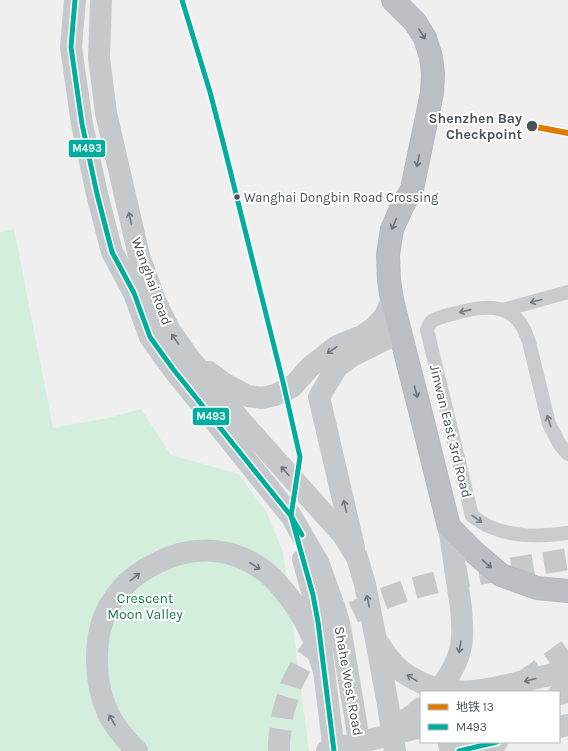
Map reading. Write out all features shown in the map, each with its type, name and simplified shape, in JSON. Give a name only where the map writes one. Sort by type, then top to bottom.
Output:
[{"type":"highway","points":[[393,0],[415,22],[425,38],[431,57],[433,74],[432,93],[412,189],[392,229],[388,255],[392,300],[449,527],[474,552],[501,575],[538,588],[568,590]]},
{"type":"main road","name":"Wanghai Road","points":[[75,0],[71,47],[82,124],[97,194],[112,252],[134,293],[150,337],[173,369],[291,516],[318,562],[336,612]]},
{"type":"main road","name":"Wanghai Road","points":[[101,0],[98,58],[106,114],[139,256],[156,303],[170,331],[190,359],[242,422],[343,535],[357,557],[365,584],[376,640]]},
{"type":"main road","points":[[190,359],[225,384],[248,396],[262,398],[275,395],[292,387],[310,367],[337,346],[362,336],[376,327],[385,316],[392,300]]},
{"type":"main road","points":[[357,557],[319,397],[338,367],[352,356],[400,332]]},
{"type":"main road","points":[[367,348],[382,348],[395,352],[407,359]]},
{"type":"main road","points":[[291,516],[313,595],[318,622],[334,751]]},
{"type":"main road","points":[[439,691],[450,675],[459,654],[462,633],[461,608],[449,527]]},
{"type":"main road","points":[[137,751],[119,732],[108,713],[100,690],[97,666],[98,641],[102,621],[112,600],[127,583],[147,568],[172,556],[194,551],[216,551],[237,556],[253,564],[267,574],[279,586],[304,620],[313,637],[324,671]]},
{"type":"main road","name":"Shahe West Road","points":[[336,612],[348,672],[359,747]]},
{"type":"main road","points":[[376,640],[399,669],[410,677],[426,686],[450,691]]},
{"type":"main road","points":[[376,640],[395,751]]},
{"type":"main road","points":[[488,691],[568,671]]},
{"type":"main road","points":[[359,747],[413,715],[420,709]]},
{"type":"main road","points":[[327,751],[359,747],[420,727]]},
{"type":"main road","points":[[459,751],[493,743]]},
{"type":"street","points":[[503,310],[568,292]]},
{"type":"street","name":"Jinwan East 3rd Road","points":[[503,310],[484,308],[460,312],[438,318],[431,322],[427,330],[472,516],[487,526],[502,532],[530,536],[568,534]]},
{"type":"street","points":[[503,310],[512,314],[520,322],[525,331],[550,424],[560,445],[568,454]]},
{"type":"green space","name":"Crescent Moon Valley","points":[[14,229],[53,428],[108,418],[141,409],[171,455],[239,474],[267,513],[283,552],[309,751],[0,751],[0,232]]},
{"type":"tunnel","points":[[279,751],[283,713],[291,685],[303,662],[321,637],[348,615],[377,601],[410,589],[449,579],[568,559]]},
{"type":"tunnel","points":[[523,682],[568,650]]},
{"type":"metro line","name":"13","points":[[531,126],[568,133]]},
{"type":"transit line","name":"M493","points":[[75,0],[71,47],[82,124],[97,194],[112,252],[134,293],[150,337],[173,369],[291,516],[302,535]]},
{"type":"transit line","name":"M493","points":[[182,0],[210,92],[224,146],[283,382],[300,457],[291,516],[313,595],[318,622],[334,751]]},
{"type":"transit line","name":"M493","points":[[459,751],[493,743]]},
{"type":"place","name":"Shenzhen Bay Checkpoint","points":[[532,126]]},
{"type":"place","name":"Wanghai Dongbin Road Crossing","points":[[237,197]]}]
